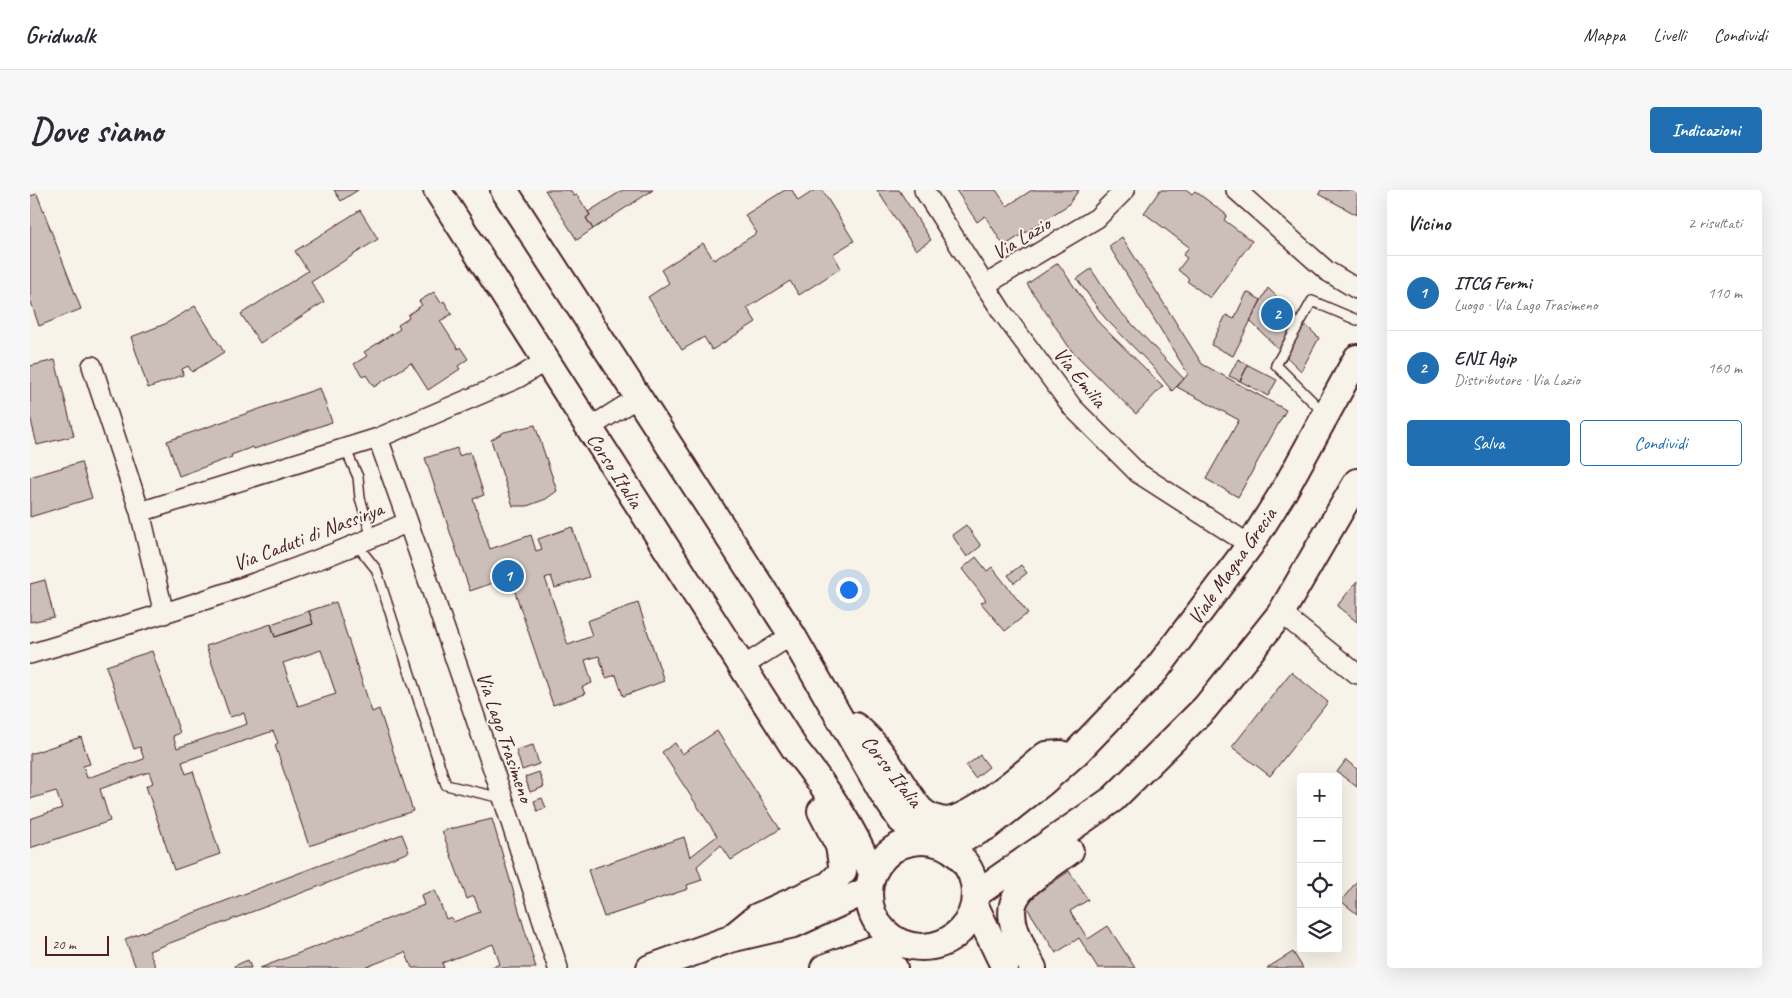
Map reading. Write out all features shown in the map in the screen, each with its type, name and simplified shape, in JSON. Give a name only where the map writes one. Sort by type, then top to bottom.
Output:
[{"type":"street","name":"Corso Italia","points":[[437,190],[795,749],[832,797],[859,843],[870,881]]},
{"type":"street","name":"Corso Italia","points":[[504,190],[792,635],[839,713],[892,808],[901,820],[937,844]]},
{"type":"street","name":"Via Emilia","points":[[924,190],[985,285],[1072,408],[1138,473],[1250,545]]},
{"type":"street","name":"Via Lazio","points":[[985,285],[1097,218],[1125,190]]},
{"type":"street","points":[[1236,190],[1328,271],[1357,289]]},
{"type":"street","name":"Viale Magna Grecia","points":[[937,844],[988,826],[1077,752],[1156,670],[1250,545],[1284,491],[1357,358]]},
{"type":"street","points":[[140,512],[378,438],[518,378],[547,360]]},
{"type":"street","points":[[92,366],[140,512],[164,614]]},
{"type":"street","points":[[589,428],[637,398]]},
{"type":"street","name":"Via Caduti di Nassirya","points":[[30,654],[164,614],[364,541],[408,522],[378,438]]},
{"type":"street","points":[[824,968],[871,950],[919,953],[955,936],[967,923],[975,900],[1113,799],[1205,708],[1281,613],[1357,482]]},
{"type":"street","name":"Via Lago Trasimeno","points":[[408,522],[503,798],[558,968]]},
{"type":"street","points":[[1281,613],[1357,674]]},
{"type":"street","points":[[742,667],[792,635]]},
{"type":"street","name":"Corso Italia","points":[[839,713],[868,736],[919,809],[932,818],[950,820],[970,812],[1046,756],[1077,752]]},
{"type":"street","name":"Corso Italia","points":[[730,939],[757,917],[829,885],[843,871],[840,846],[801,778],[795,749]]},
{"type":"street","points":[[1033,968],[1018,942],[1012,921],[1011,904],[1022,886],[1107,824],[1113,799]]},
{"type":"street","points":[[919,953],[884,932],[871,912],[870,881],[881,859],[894,848],[909,842],[937,844],[963,859],[973,875],[975,900],[1004,968]]},
{"type":"street","points":[[650,968],[730,939],[794,924],[870,881]]},
{"type":"street","points":[[872,968],[894,968]]},
{"type":"lane","points":[[1326,415],[1276,365],[1312,301],[1357,320]]},
{"type":"lane","points":[[345,448],[358,477],[364,541],[376,569],[446,784],[503,798]]},
{"type":"building","points":[[334,190],[358,190],[341,201]]},
{"type":"building","points":[[545,190],[570,190],[574,196],[577,195],[590,215],[586,218],[593,229],[577,240]]},
{"type":"building","points":[[623,190],[653,190],[593,229],[586,218],[590,215],[588,212]]},
{"type":"building","points":[[785,190],[792,190],[798,201],[815,190],[822,190],[854,241],[833,254],[841,268],[799,295],[790,281],[747,308],[756,322],[712,350],[704,337],[682,350],[648,297],[669,283],[661,270],[703,243],[714,260],[757,233],[745,215]]},
{"type":"building","points":[[877,190],[899,190],[931,240],[916,250]]},
{"type":"building","points":[[956,190],[996,190],[1007,206],[1032,190],[1079,190],[1068,205],[1004,246],[985,216],[977,222]]},
{"type":"building","points":[[1160,190],[1187,190],[1192,194],[1195,191],[1227,215],[1224,220],[1252,241],[1210,298],[1187,281],[1189,279],[1178,270],[1187,258],[1183,255],[1189,247],[1144,213]]},
{"type":"building","points":[[1321,190],[1357,190],[1357,215],[1319,194]]},
{"type":"building","points":[[37,194],[81,309],[39,326],[30,299],[30,196]]},
{"type":"building","points":[[360,210],[378,239],[311,282],[324,302],[260,343],[241,314],[308,271],[295,251]]},
{"type":"building","points":[[1122,237],[1202,364],[1286,410],[1238,497],[1206,479],[1239,420],[1177,387],[1188,374],[1109,246]]},
{"type":"building","points":[[1058,263],[1099,323],[1163,386],[1136,414],[1071,350],[1027,284]]},
{"type":"building","points":[[1091,269],[1117,308],[1184,379],[1172,391],[1153,367],[1105,318],[1077,279]]},
{"type":"building","points":[[1268,288],[1319,338],[1301,371],[1250,321]]},
{"type":"building","points":[[434,292],[441,303],[444,301],[452,314],[440,321],[458,349],[460,347],[468,359],[458,366],[460,369],[428,390],[411,363],[374,387],[366,375],[363,377],[354,364],[367,356],[364,352],[400,329],[398,325],[409,318],[408,315],[422,305],[419,301]]},
{"type":"building","points":[[1247,292],[1261,300],[1233,356],[1211,345],[1226,315],[1234,319]]},
{"type":"building","points":[[195,306],[224,352],[192,372],[188,366],[182,369],[183,375],[148,388],[131,337],[165,324]]},
{"type":"building","points":[[1238,359],[1248,365],[1240,381],[1229,376]]},
{"type":"building","points":[[55,360],[74,436],[37,445],[30,416],[30,366]]},
{"type":"building","points":[[1248,365],[1277,380],[1268,396],[1240,381]]},
{"type":"building","points":[[320,388],[332,422],[254,449],[253,447],[231,455],[232,457],[179,476],[167,441]]},
{"type":"building","points":[[535,425],[557,491],[546,499],[527,506],[513,506],[491,440],[504,432]]},
{"type":"building","points":[[457,448],[459,456],[470,452],[484,495],[473,499],[490,549],[531,535],[536,551],[542,549],[538,539],[572,527],[589,577],[555,588],[551,576],[545,578],[568,645],[592,636],[587,621],[638,603],[664,681],[623,696],[616,675],[606,678],[599,656],[585,660],[592,683],[582,687],[585,694],[553,705],[510,577],[470,591],[425,458]]},
{"type":"building","points":[[81,462],[92,498],[30,517],[30,477]]},
{"type":"building","points":[[966,525],[981,546],[967,557],[952,535]]},
{"type":"building","points":[[976,557],[987,571],[992,567],[1028,613],[1005,631],[981,603],[986,600],[962,569]]},
{"type":"building","points":[[1021,565],[1027,573],[1014,583],[1008,575]]},
{"type":"building","points":[[45,580],[54,617],[30,622],[30,584]]},
{"type":"building","points":[[1357,581],[1357,622],[1337,606]]},
{"type":"building","points":[[336,602],[372,712],[379,709],[413,811],[309,846],[275,745],[278,743],[273,731],[182,762],[186,774],[193,771],[220,854],[174,870],[146,786],[153,783],[149,772],[100,789],[110,821],[30,848],[30,819],[62,808],[56,791],[30,799],[30,754],[81,737],[90,764],[83,766],[87,778],[144,759],[140,747],[134,749],[106,666],[152,651],[180,733],[173,736],[177,748],[247,724],[244,713],[230,717],[206,646],[271,624],[275,637],[313,624],[309,611]],"holes":[[[321,650],[336,694],[298,706],[283,663]]]},
{"type":"building","points":[[309,611],[313,624],[275,637],[271,624]]},
{"type":"building","points":[[1291,672],[1328,702],[1270,776],[1232,747]]},
{"type":"building","points":[[717,731],[780,829],[731,860],[721,845],[697,866],[702,880],[687,885],[688,889],[604,917],[588,870],[684,837],[690,857],[717,836],[662,752],[675,743],[682,754]]},
{"type":"building","points":[[533,745],[539,764],[522,770],[516,750]]},
{"type":"building","points":[[980,755],[989,767],[975,778],[966,766]]},
{"type":"building","points":[[1346,760],[1357,769],[1357,787],[1342,776],[1342,773],[1337,772]]},
{"type":"building","points":[[539,772],[544,787],[530,792],[525,777]]},
{"type":"building","points":[[542,798],[546,808],[537,811],[534,801]]},
{"type":"building","points":[[492,819],[536,968],[489,968],[500,964],[493,944],[442,963],[444,968],[412,968],[405,952],[364,968],[260,968],[424,905],[421,895],[435,890],[446,919],[451,917],[453,922],[480,912],[474,896],[467,899],[442,831]]},
{"type":"building","points":[[402,834],[409,852],[149,951],[156,968],[136,968],[125,939]]},
{"type":"building","points":[[1069,871],[1088,900],[1070,911],[1088,939],[1108,926],[1135,968],[1098,968],[1079,938],[1056,953],[1024,903]]},
{"type":"building","points":[[1357,881],[1357,914],[1342,900]]},
{"type":"building","points":[[1293,952],[1303,968],[1267,968]]},
{"type":"building","points":[[248,960],[251,968],[235,968],[234,966]]},
{"type":"place","name":"ENI Agip","points":[[1277,314]]},
{"type":"place","name":"ITCG Fermi","points":[[508,576]]}]
